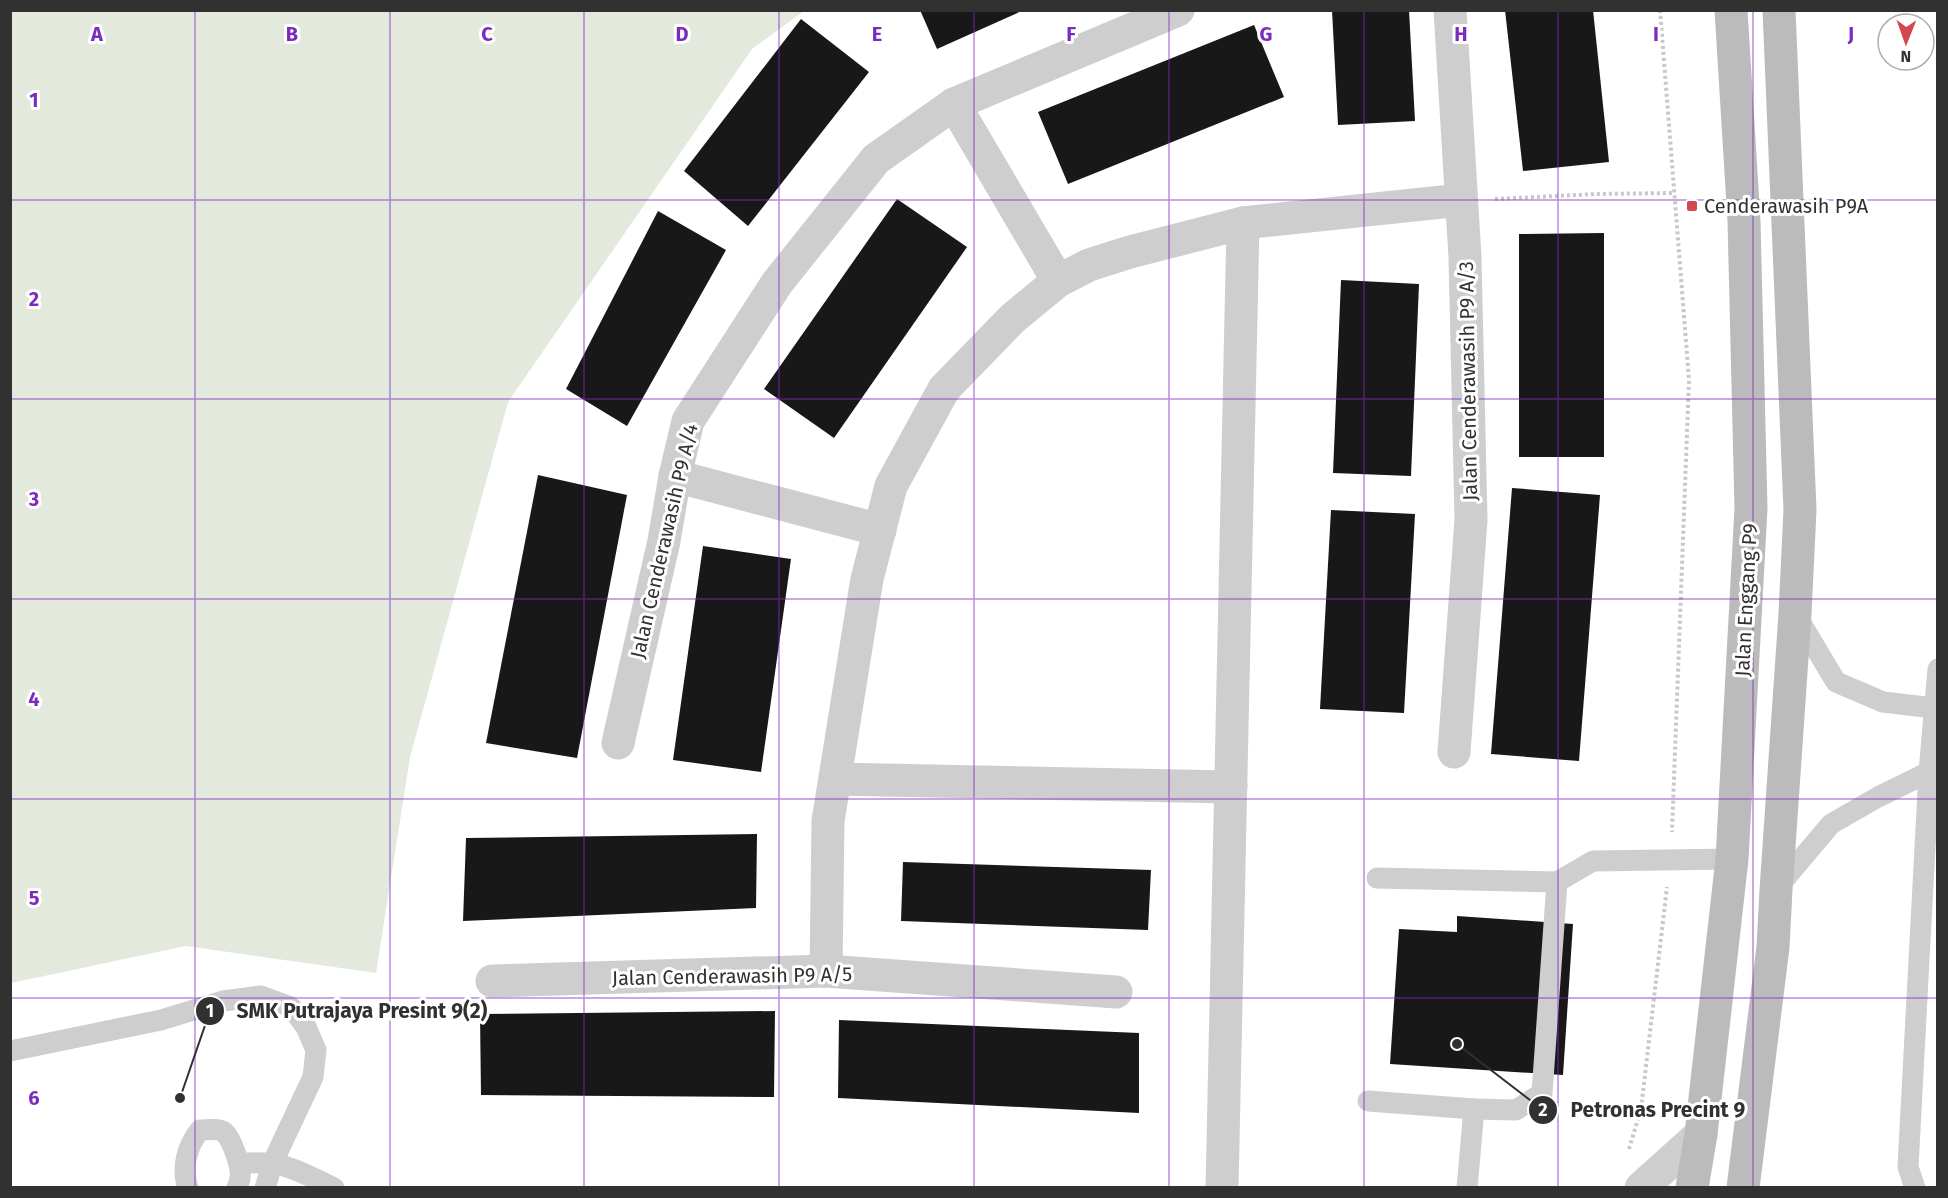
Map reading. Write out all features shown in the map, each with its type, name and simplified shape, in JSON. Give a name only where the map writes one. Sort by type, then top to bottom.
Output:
[{"type":"main road","name":"Jalan Enggang P9","points":[[1692,1188],[1701,1134],[1732,859],[1751,508],[1744,221],[1731,10]]},
{"type":"main road","points":[[1743,1188],[1773,947],[1800,510],[1779,10]]},
{"type":"street","name":"Jalan Cenderawasih P9 A/4","points":[[618,743],[664,541],[675,476],[688,422],[777,283],[876,159],[954,104],[1178,10]]},
{"type":"street","name":"Jalan Cenderawasih P9 A/3","points":[[1450,10],[1465,257],[1472,520],[1454,752]]},
{"type":"street","points":[[954,104],[1058,281]]},
{"type":"street","points":[[826,971],[828,821],[867,579],[891,486],[944,389],[1013,318],[1058,281],[1089,265],[1130,252],[1244,223],[1461,200]]},
{"type":"street","points":[[1222,1188],[1244,223]]},
{"type":"street","points":[[675,476],[879,530]]},
{"type":"street","points":[[835,779],[1231,787]]},
{"type":"street","name":"Jalan Cenderawasih P9 A/5","points":[[492,981],[826,971],[1116,992]]},
{"type":"street","points":[[1641,1188],[1701,1134]]},
{"type":"lane","points":[[1795,614],[1836,682],[1883,702],[1935,708]]},
{"type":"lane","points":[[1915,1188],[1908,1167],[1929,772],[1938,669]]},
{"type":"lane","points":[[1776,890],[1831,824],[1878,797],[1929,772]]},
{"type":"lane","points":[[1377,878],[1557,882],[1593,861],[1671,858],[1732,859]]},
{"type":"lane","points":[[1368,1101],[1516,1110],[1542,1093],[1557,882]]},
{"type":"lane","points":[[10,1051],[161,1020],[223,1001],[261,996],[291,1007],[306,1027],[316,1050],[312,1077],[273,1162],[265,1188]]},
{"type":"lane","points":[[1467,1188],[1474,1109]]},
{"type":"lane","points":[[188,1188],[184,1170],[187,1155],[193,1138],[200,1130],[222,1131],[230,1139],[239,1164],[240,1178],[237,1188]]},
{"type":"lane","points":[[239,1164],[273,1162],[334,1188]]},
{"type":"path","points":[[1628,1155],[1641,1108],[1671,858],[1689,380],[1660,10]]},
{"type":"path","points":[[1461,200],[1675,193]]},
{"type":"shaded area","points":[[10,11],[804,11],[752,49],[508,402],[410,757],[376,973],[186,946],[11,983]]},
{"type":"building","points":[[920,10],[1024,10],[937,49]]},
{"type":"building","points":[[1332,10],[1409,10],[1415,121],[1338,125]]},
{"type":"building","points":[[1505,10],[1593,10],[1609,162],[1523,171]]},
{"type":"building","points":[[801,19],[869,72],[748,226],[684,171]]},
{"type":"building","points":[[1254,25],[1284,97],[1068,184],[1038,112]]},
{"type":"building","points":[[897,199],[967,247],[834,438],[764,389]]},
{"type":"building","points":[[658,211],[726,250],[627,426],[566,389]]},
{"type":"building","points":[[1604,233],[1604,457],[1519,457],[1519,234]]},
{"type":"building","points":[[1341,280],[1419,284],[1411,476],[1333,473]]},
{"type":"building","points":[[538,475],[627,495],[577,758],[486,743]]},
{"type":"building","points":[[1512,488],[1600,495],[1579,761],[1491,754]]},
{"type":"building","points":[[1331,510],[1415,514],[1404,713],[1320,709]]},
{"type":"building","points":[[703,546],[791,559],[761,772],[673,760]]},
{"type":"building","points":[[757,834],[756,908],[463,921],[466,838]]},
{"type":"building","points":[[903,862],[1151,870],[1148,930],[901,921]]},
{"type":"building","points":[[1457,916],[1573,924],[1563,1075],[1390,1064],[1399,929],[1457,932]]},
{"type":"building","points":[[775,1011],[774,1097],[481,1095],[480,1014]]},
{"type":"building","points":[[839,1020],[1139,1033],[1139,1113],[838,1098]]},
{"type":"place","name":"Cenderawasih P9A","points":[[1692,206]]},
{"type":"place","name":"Petronas Precint 9","points":[[1457,1044]]},
{"type":"place","name":"SMK Putrajaya Presint 9(2)","points":[[180,1098]]}]
